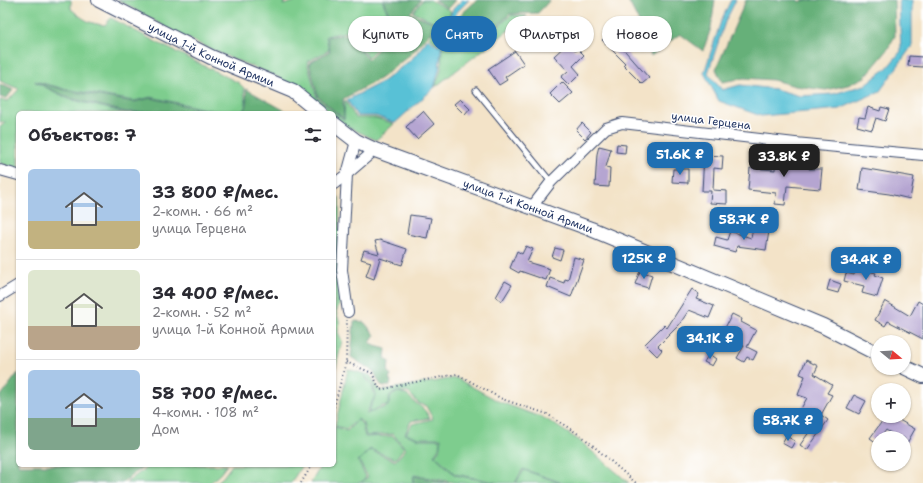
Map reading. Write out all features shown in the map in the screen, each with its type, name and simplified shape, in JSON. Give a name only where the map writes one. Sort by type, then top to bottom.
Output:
[{"type":"main road","name":"улица 1-й Конной Армии","points":[[99,0],[210,57],[293,91],[318,111]]},
{"type":"main road","name":"улица 1-й Конной Армии","points":[[336,126],[356,141],[375,150],[591,229],[823,326],[871,350]]},
{"type":"main road","points":[[911,370],[923,376]]},
{"type":"street","name":"улица Герцена","points":[[532,208],[551,182],[606,128],[622,124],[923,155]]},
{"type":"street","points":[[348,312],[342,270],[347,174],[356,141]]},
{"type":"street","points":[[336,182],[375,150]]},
{"type":"street","points":[[0,170],[16,174]]},
{"type":"street","points":[[0,296],[16,286]]},
{"type":"lane","points":[[476,90],[551,182]]},
{"type":"path","points":[[336,400],[346,362],[348,312]]},
{"type":"path","points":[[346,362],[372,373],[380,390],[457,374],[502,399],[547,414],[583,437],[636,483]]},
{"type":"path","points":[[301,483],[311,467]]},
{"type":"green space","points":[[0,0],[71,0],[71,9],[86,20],[105,25],[111,18],[239,83],[244,88],[246,106],[242,111],[215,111],[151,97],[134,101],[65,89],[35,81],[69,99],[118,111],[16,111],[16,168],[0,163],[0,127],[6,122],[0,122],[0,100],[8,101],[19,89],[0,81]]},
{"type":"green space","points":[[118,0],[287,0],[283,5],[300,0],[382,0],[389,16],[348,16],[348,34],[346,32],[326,36],[329,50],[307,62],[317,98],[333,111],[329,111],[318,102],[278,77],[226,56],[178,34]]},
{"type":"green space","points":[[383,0],[421,0],[410,13],[418,16],[390,16]]},
{"type":"green space","points":[[423,0],[430,0],[451,11],[449,16],[431,16],[431,20],[413,12]]},
{"type":"green space","points":[[434,0],[455,0],[448,8]]},
{"type":"green space","points":[[477,0],[550,0],[538,13],[510,14],[505,16],[505,19],[497,26],[497,16],[459,16]]},
{"type":"green space","points":[[628,0],[715,0],[711,28],[703,51],[680,34],[672,40],[672,16],[636,16]]},
{"type":"green space","points":[[746,0],[798,0],[799,2],[806,0],[894,0],[895,36],[886,52],[865,77],[848,85],[826,90],[795,86],[773,80],[744,78],[722,82],[716,69]]},
{"type":"green space","points":[[423,18],[431,21],[431,32],[423,41]]},
{"type":"green space","points":[[505,20],[505,33],[497,39],[497,28]]},
{"type":"green space","points":[[346,34],[348,36],[348,52],[362,52],[368,59],[375,52],[413,52],[381,78],[343,99],[344,119],[318,97],[309,63],[330,51],[327,37]]},
{"type":"green space","points":[[364,52],[373,52],[368,57]]},
{"type":"green space","points":[[442,52],[480,52],[435,87],[441,70]]},
{"type":"green space","points":[[650,52],[656,52],[651,56]]},
{"type":"green space","points":[[36,82],[65,90],[134,102],[151,98],[210,111],[122,111],[69,98]]},
{"type":"green space","points":[[0,84],[13,90],[6,99],[0,97]]},
{"type":"green space","points":[[246,89],[285,111],[243,111],[247,106]]},
{"type":"green space","points":[[345,100],[356,118],[376,118],[394,124],[376,140],[348,127],[336,118],[336,113],[344,120]]},
{"type":"green space","points":[[339,197],[340,303],[336,312],[336,199]]},
{"type":"green space","points":[[336,312],[340,323],[338,332],[342,341],[336,367]]},
{"type":"green space","points":[[354,321],[364,322],[375,335],[370,343],[386,349],[385,358],[389,361],[388,372],[391,376],[389,379],[391,382],[390,386],[383,387],[374,372],[351,357]]},
{"type":"green space","points":[[348,369],[362,373],[372,386],[375,396],[366,414],[388,406],[391,396],[398,392],[407,395],[424,410],[430,418],[411,421],[405,434],[419,439],[440,439],[439,448],[434,455],[455,475],[495,483],[458,483],[414,475],[412,483],[361,483],[368,477],[359,461],[370,450],[395,461],[406,449],[393,434],[366,436],[363,423],[358,419],[347,429],[336,426]]},
{"type":"green space","points":[[363,373],[370,375],[380,391],[456,378],[500,402],[546,419],[580,441],[629,483],[563,483],[523,469],[515,483],[500,483],[455,474],[435,455],[440,449],[441,438],[419,438],[406,434],[412,424],[433,419],[426,406],[418,403],[409,393],[398,391],[390,395],[388,405],[382,406],[368,413],[376,395],[373,385]]},
{"type":"green space","points":[[16,376],[16,467],[142,467],[122,483],[0,483],[0,397]]},
{"type":"green space","points":[[358,420],[362,424],[365,437],[393,436],[404,448],[395,459],[370,449],[358,461],[366,477],[359,483],[311,483],[320,467],[336,467],[336,427],[347,431]]},
{"type":"green space","points":[[147,467],[225,467],[210,483],[126,483]]},
{"type":"green space","points":[[230,467],[301,467],[291,483],[216,483]]},
{"type":"green space","points":[[524,470],[560,483],[516,483]]},
{"type":"green space","points":[[414,476],[449,483],[413,483]]},
{"type":"water","points":[[462,0],[469,0],[457,12],[455,16],[450,16],[453,9]]},
{"type":"water","points":[[731,0],[736,0],[725,22],[708,73],[722,90],[740,85],[775,89],[800,96],[833,94],[865,85],[887,68],[901,51],[899,0],[912,0],[912,46],[880,91],[840,109],[761,116],[719,101],[704,73],[721,21]]},
{"type":"water","points":[[428,39],[431,41],[431,52],[441,52],[439,70],[434,88],[395,123],[376,116],[357,116],[347,100],[382,82],[412,59],[418,52],[423,52],[423,45]]},
{"type":"building","points":[[514,52],[516,52],[524,64],[505,77],[507,80],[499,85],[488,69]]},
{"type":"building","points":[[558,52],[581,52],[584,55],[573,66],[580,74],[569,85],[561,77],[568,71],[554,56]]},
{"type":"building","points":[[614,52],[626,52],[649,78],[642,84],[623,65],[625,63]]},
{"type":"building","points":[[909,56],[923,57],[923,67],[908,66]]},
{"type":"building","points":[[562,82],[573,93],[560,104],[550,94]]},
{"type":"building","points":[[460,99],[470,109],[465,115],[454,104]]},
{"type":"building","points":[[868,107],[880,111],[881,107],[889,109],[885,121],[876,118],[872,130],[857,126],[859,117],[865,118]]},
{"type":"building","points":[[423,111],[434,124],[417,139],[406,127]]},
{"type":"building","points":[[582,123],[591,132],[585,139],[576,130]]},
{"type":"building","points":[[617,144],[626,145],[625,153],[616,152]]},
{"type":"building","points":[[599,146],[611,149],[606,167],[610,168],[609,187],[595,186]]},
{"type":"building","points":[[776,153],[789,154],[789,164],[809,166],[809,169],[822,169],[820,189],[787,186],[785,205],[775,204],[776,193],[748,190],[750,168],[775,170]]},
{"type":"building","points":[[704,155],[723,156],[722,169],[714,168],[713,190],[727,191],[727,204],[710,203],[711,191],[702,191]]},
{"type":"building","points":[[862,168],[914,177],[910,199],[889,194],[859,190]]},
{"type":"building","points":[[673,169],[688,169],[688,183],[672,182]]},
{"type":"building","points":[[410,215],[431,218],[427,238],[407,234]]},
{"type":"building","points":[[753,228],[769,231],[766,250],[737,246],[735,252],[714,246],[716,237],[727,240],[730,231],[751,238]]},
{"type":"building","points":[[380,240],[407,249],[402,265],[380,258],[374,279],[366,276],[371,262],[361,259],[364,250],[379,254],[375,241]]},
{"type":"building","points":[[526,246],[533,249],[527,262],[550,269],[546,280],[520,271],[519,273],[510,268],[517,251],[522,254]]},
{"type":"building","points":[[555,248],[563,250],[560,260],[552,257]]},
{"type":"building","points":[[574,257],[584,260],[571,297],[547,287],[550,278],[564,283],[565,279],[568,280]]},
{"type":"building","points":[[856,268],[876,273],[875,275],[883,278],[877,297],[862,293],[864,286],[844,281],[846,273],[854,275]]},
{"type":"building","points":[[640,271],[652,275],[648,288],[635,284]]},
{"type":"building","points":[[830,280],[841,284],[838,293],[827,290]]},
{"type":"building","points":[[505,281],[512,285],[502,301],[496,297]]},
{"type":"building","points":[[692,289],[699,294],[696,299],[714,306],[709,318],[689,310],[679,325],[658,346],[662,350],[657,356],[645,344],[664,325],[667,328]]},
{"type":"building","points":[[885,301],[910,316],[918,301],[923,304],[923,339],[888,321],[885,326],[875,320]]},
{"type":"building","points":[[732,314],[742,319],[741,322],[756,330],[747,347],[757,352],[753,360],[747,357],[744,362],[737,358],[744,346],[723,332]]},
{"type":"building","points":[[709,354],[716,359],[712,366],[704,362]]},
{"type":"building","points":[[806,360],[818,366],[814,374],[832,385],[827,393],[832,395],[821,415],[828,420],[807,450],[800,445],[812,428],[795,419],[807,398],[798,395],[805,376],[800,374]]},
{"type":"building","points":[[854,395],[866,401],[859,414],[847,408]]},
{"type":"building","points":[[881,423],[904,423],[915,429],[911,436],[911,431],[875,431]]},
{"type":"building","points":[[786,436],[795,441],[791,448],[782,443]]}]
